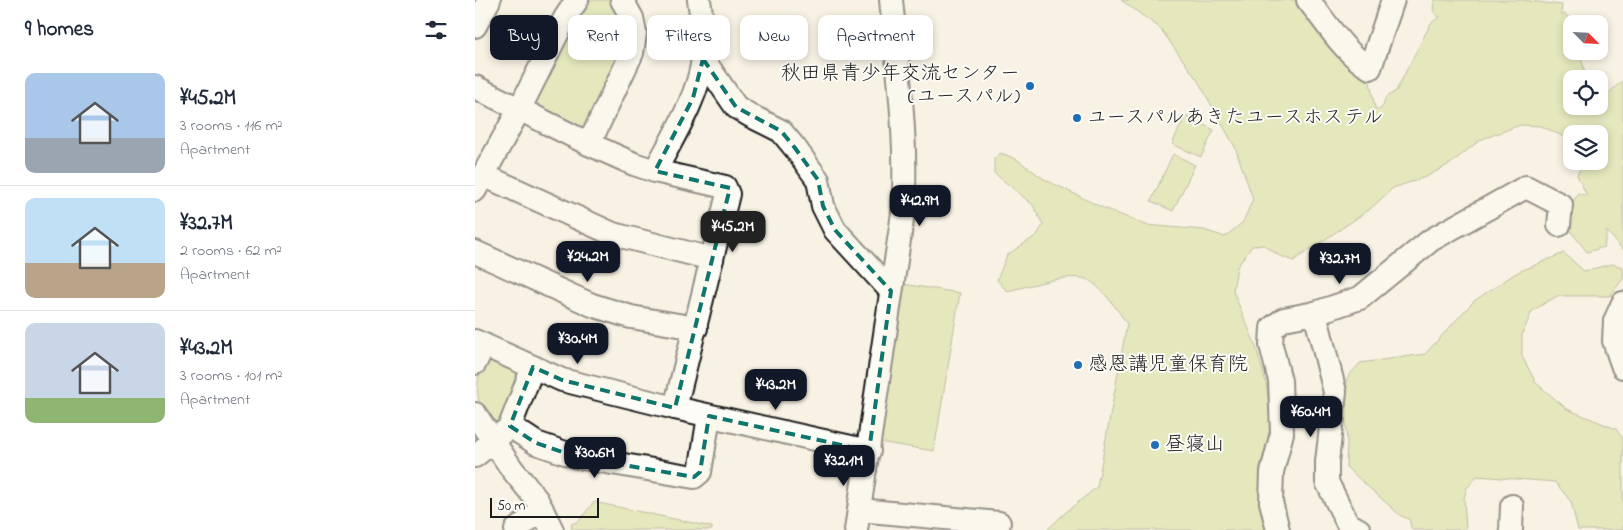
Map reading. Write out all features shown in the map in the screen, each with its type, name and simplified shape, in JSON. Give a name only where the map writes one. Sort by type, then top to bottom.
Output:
[{"type":"street","points":[[475,26],[489,0]]},
{"type":"street","points":[[577,0],[565,18],[519,110],[479,182],[613,234],[712,259]]},
{"type":"street","points":[[589,144],[632,53],[635,33],[632,18],[622,0]]},
{"type":"street","points":[[699,0],[701,15]]},
{"type":"street","points":[[891,0],[903,111],[905,176],[903,213],[869,451],[857,520],[999,523]]},
{"type":"street","points":[[1308,0],[1349,51],[1360,63],[1370,68],[1393,0]]},
{"type":"street","points":[[655,171],[693,98],[703,60]]},
{"type":"street","points":[[704,60],[736,107],[781,131],[795,148],[818,180],[823,206],[835,230],[891,291]]},
{"type":"street","points":[[475,86],[519,110],[634,164],[655,171],[725,187],[728,194],[675,408]]},
{"type":"street","points":[[1278,530],[1271,502],[1272,472],[1282,433],[1280,381],[1271,345],[1273,328],[1284,319],[1315,313],[1360,298],[1431,240],[1526,188],[1561,205],[1559,225]]},
{"type":"street","points":[[475,252],[592,305],[631,317],[696,328]]},
{"type":"street","points":[[1623,303],[1615,321],[1614,341],[1623,367]]},
{"type":"street","points":[[1315,313],[1335,392],[1327,462],[1327,482],[1348,524],[1359,530]]},
{"type":"street","points":[[478,350],[533,367],[562,380],[709,416],[869,451]]},
{"type":"street","points":[[475,456],[510,426],[533,367]]},
{"type":"street","points":[[475,414],[512,469],[537,500],[552,530]]},
{"type":"street","points":[[510,426],[536,443],[577,457],[694,477],[700,472],[709,416]]},
{"type":"street","points":[[1511,530],[1512,506]]},
{"type":"street","points":[[516,530],[541,510]]},
{"type":"highlighted area","points":[[703,59],[736,107],[781,131],[795,148],[818,180],[823,206],[835,230],[891,291],[869,451],[709,416],[700,472],[694,477],[577,457],[536,443],[510,426],[533,367],[562,380],[675,408],[730,188],[655,171],[693,98]]},
{"type":"green space","points":[[587,0],[612,0],[622,15],[579,15]]},
{"type":"green space","points":[[1121,0],[1297,0],[1369,77],[1375,108],[1379,110],[1383,106],[1386,97],[1396,91],[1431,23],[1440,17],[1433,10],[1434,0],[1522,0],[1562,5],[1561,14],[1566,15],[1563,15],[1563,60],[1582,60],[1584,70],[1563,70],[1563,115],[1608,115],[1608,93],[1623,80],[1623,250],[1607,231],[1604,247],[1587,252],[1563,221],[1578,193],[1587,196],[1577,175],[1580,170],[1608,170],[1608,125],[1563,125],[1563,136],[1541,126],[1520,125],[1480,140],[1450,164],[1426,177],[1393,188],[1369,210],[1293,261],[1278,255],[1264,245],[1252,246],[1237,267],[1233,291],[1255,344],[1266,383],[1272,423],[1260,467],[1262,498],[1270,530],[1047,530],[1097,487],[1127,324],[1103,292],[1086,279],[1058,279],[1007,291],[997,280],[1007,255],[1037,235],[1043,225],[1033,205],[994,173],[994,159],[1001,153],[1016,159],[1044,179],[1101,207],[1146,225],[1204,230],[1225,237],[1243,222],[1253,199],[1235,147],[1198,81],[1160,28]]},
{"type":"green space","points":[[568,35],[568,60],[618,60],[586,128],[576,131],[535,112],[532,101],[554,60],[558,60],[558,53]]},
{"type":"green space","points":[[1185,116],[1214,130],[1201,157],[1172,144]]},
{"type":"green space","points":[[1173,154],[1195,165],[1173,211],[1151,201]]},
{"type":"green space","points":[[1564,253],[1584,271],[1612,264],[1623,267],[1623,279],[1610,296],[1557,296],[1532,311],[1522,335],[1522,356],[1536,383],[1567,409],[1616,429],[1623,439],[1623,530],[1578,530],[1571,502],[1555,482],[1477,476],[1467,488],[1464,498],[1466,530],[1412,530],[1409,519],[1401,516],[1346,467],[1347,441],[1344,403],[1347,378],[1360,363],[1425,354],[1474,301],[1516,273]]},
{"type":"green space","points":[[903,284],[960,293],[934,451],[878,442]]},
{"type":"green space","points":[[495,360],[515,368],[518,378],[500,419],[492,424],[480,403],[478,381],[482,363]]},
{"type":"green space","points":[[594,502],[712,527],[712,530],[572,530],[571,524],[578,522]]},
{"type":"place","name":"秋田県青少年交流センター (ユースパル)","points":[[1030,86]]},
{"type":"place","name":"ユースパルあきたユースホステル","points":[[1077,118]]},
{"type":"place","name":"感恩講児童保育院","points":[[1078,365]]},
{"type":"place","name":"昼寝山","points":[[1155,445]]}]
